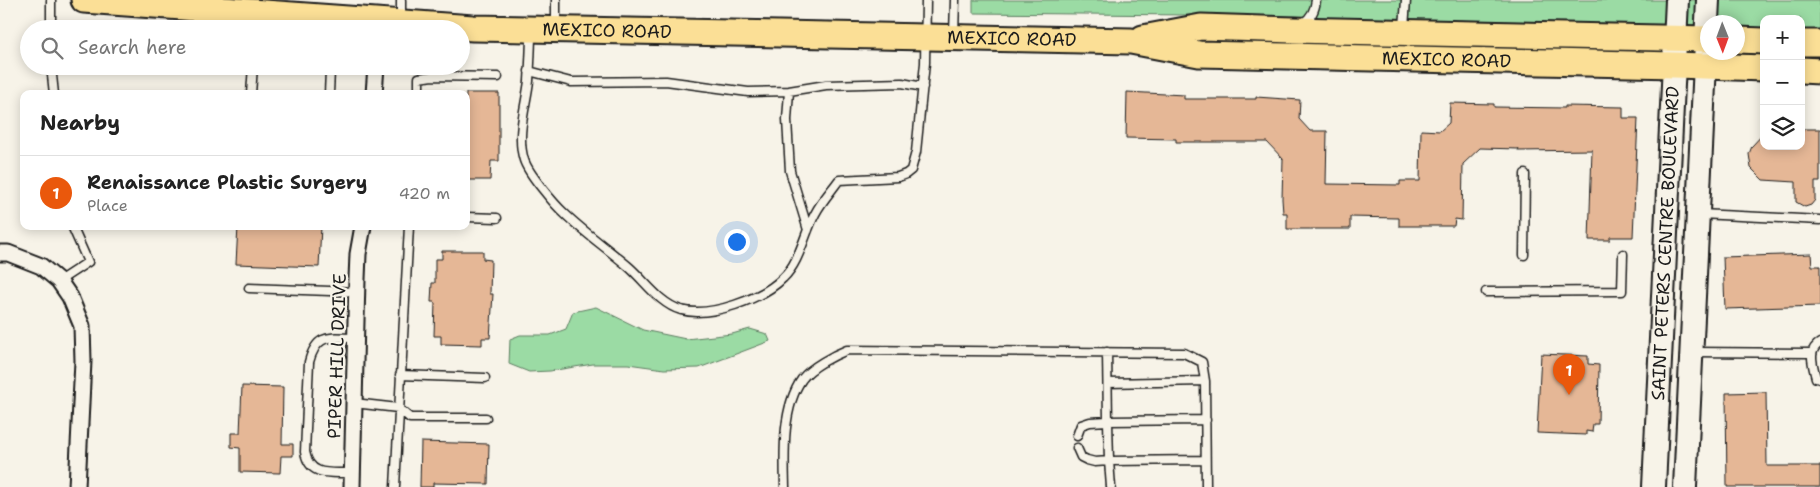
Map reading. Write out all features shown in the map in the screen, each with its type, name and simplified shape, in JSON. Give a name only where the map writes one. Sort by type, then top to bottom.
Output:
[{"type":"main road","name":"MEXICO ROAD","points":[[84,0],[224,5],[415,20]]},
{"type":"main road","name":"MEXICO ROAD","points":[[470,24],[544,30],[1131,41],[1199,54],[1379,54],[1760,68]]},
{"type":"main road","name":"MEXICO ROAD","points":[[1131,41],[1201,27],[1292,30],[1402,37],[1700,39]]},
{"type":"main road","points":[[1745,40],[1760,41]]},
{"type":"main road","points":[[1805,43],[1820,44]]},
{"type":"main road","points":[[1805,70],[1820,71]]},
{"type":"street","name":"SAINT PETERS CENTRE BOULEVARD","points":[[1654,487],[1677,0]]},
{"type":"street","name":"SAINT PETERS CENTRE BOULEVARD","points":[[1708,0],[1708,15]]},
{"type":"street","name":"SAINT PETERS CENTRE BOULEVARD","points":[[1686,487],[1705,60]]},
{"type":"street","points":[[374,90],[375,75]]},
{"type":"street","name":"PIPER HILL DRIVE","points":[[352,480],[358,254],[362,230]]},
{"type":"street","points":[[0,253],[8,254],[40,266],[59,281],[70,297],[82,326],[84,361],[77,487]]},
{"type":"lane","points":[[51,0],[51,20]]},
{"type":"lane","points":[[556,0],[529,71],[521,136],[525,162],[539,183],[564,213],[636,274],[670,306],[699,312],[716,310],[750,298],[768,290],[784,278],[795,260],[815,213],[839,180],[898,177],[911,170],[916,152],[923,86],[926,0]]},
{"type":"lane","points":[[954,37],[955,0]]},
{"type":"lane","points":[[1292,30],[1309,19],[1316,0]]},
{"type":"lane","points":[[1402,37],[1406,0]]},
{"type":"lane","points":[[529,71],[571,82],[666,81],[748,92],[789,91],[826,85],[902,83],[923,86]]},
{"type":"lane","points":[[52,75],[54,90]]},
{"type":"lane","points":[[251,90],[252,75]]},
{"type":"lane","points":[[329,90],[330,75]]},
{"type":"lane","points":[[419,90],[419,78],[432,76],[498,77]]},
{"type":"lane","points":[[789,91],[787,120],[790,171],[808,230]]},
{"type":"lane","points":[[1524,255],[1525,174]]},
{"type":"lane","points":[[1698,214],[1820,220]]},
{"type":"lane","points":[[470,217],[497,218]]},
{"type":"lane","points":[[59,281],[88,262],[74,230]]},
{"type":"lane","points":[[394,487],[409,230]]},
{"type":"lane","points":[[1486,292],[1622,291],[1623,254]]},
{"type":"lane","points":[[249,288],[357,292]]},
{"type":"lane","points":[[352,480],[313,469],[307,461],[305,452],[309,362],[312,352],[319,341],[326,338],[356,338]]},
{"type":"lane","points":[[1820,343],[1814,346],[1812,353],[1816,378],[1820,380]]},
{"type":"lane","points":[[785,487],[784,448],[788,416],[795,393],[803,378],[830,357],[847,350],[1184,353],[1202,362],[1206,382],[1206,487]]},
{"type":"lane","points":[[1107,352],[1110,487]]},
{"type":"lane","points":[[1692,352],[1812,353]]},
{"type":"lane","points":[[400,375],[485,378]]},
{"type":"lane","points":[[1108,383],[1206,382]]},
{"type":"lane","points":[[354,403],[398,408],[410,418],[486,418]]},
{"type":"lane","points":[[1077,436],[1081,425],[1090,422],[1206,420]]},
{"type":"lane","points":[[1077,448],[1080,457],[1087,460],[1206,460]]},
{"type":"green space","points":[[973,0],[1820,0],[1820,36],[1805,35],[1805,15],[1760,15],[1760,33],[1745,32],[1745,15],[1700,15],[1700,31],[1343,20],[1295,16],[973,13]]},
{"type":"green space","points":[[596,307],[643,330],[686,339],[732,334],[750,329],[767,334],[770,341],[699,368],[664,369],[628,364],[593,364],[550,371],[529,372],[509,364],[510,339],[520,335],[550,335],[566,329],[573,312]]},
{"type":"building","points":[[1127,92],[1184,95],[1184,99],[1256,99],[1256,97],[1300,100],[1299,119],[1310,131],[1327,131],[1326,184],[1400,185],[1400,181],[1420,181],[1421,130],[1440,131],[1449,123],[1450,103],[1494,104],[1494,107],[1623,107],[1623,118],[1638,118],[1633,237],[1610,237],[1610,240],[1589,240],[1592,150],[1518,151],[1519,149],[1480,148],[1463,164],[1462,220],[1455,219],[1454,226],[1399,226],[1399,218],[1350,217],[1350,229],[1287,229],[1287,213],[1283,213],[1282,199],[1283,159],[1267,142],[1176,142],[1176,139],[1126,138]]},
{"type":"building","points":[[470,93],[499,93],[499,161],[491,161],[490,180],[470,180]]},
{"type":"building","points":[[1805,129],[1820,129],[1820,182],[1815,182],[1815,200],[1811,205],[1805,207],[1796,202],[1796,182],[1763,180],[1751,168],[1749,154],[1752,146],[1760,137],[1760,150],[1805,150]]},
{"type":"building","points":[[238,230],[321,230],[319,267],[236,264]]},
{"type":"building","points":[[442,251],[483,251],[483,259],[491,260],[490,294],[493,294],[490,338],[482,338],[482,345],[441,344],[441,336],[434,336],[435,302],[431,302],[432,283],[435,283],[435,259],[442,259]]},
{"type":"building","points":[[1811,254],[1812,266],[1820,266],[1820,306],[1725,309],[1723,257]]},
{"type":"building","points":[[1541,354],[1588,356],[1588,364],[1599,365],[1598,424],[1593,424],[1592,432],[1586,431],[1586,435],[1537,433]]},
{"type":"building","points":[[242,386],[283,387],[282,444],[293,444],[293,456],[281,456],[280,473],[240,472],[240,448],[231,447],[231,433],[240,433]]},
{"type":"building","points":[[1766,392],[1767,466],[1820,466],[1820,487],[1727,487],[1726,393]]},
{"type":"building","points":[[421,442],[489,444],[488,484],[433,483],[433,487],[420,487]]},
{"type":"place","name":"Renaissance Plastic Surgery","points":[[1569,395]]}]
